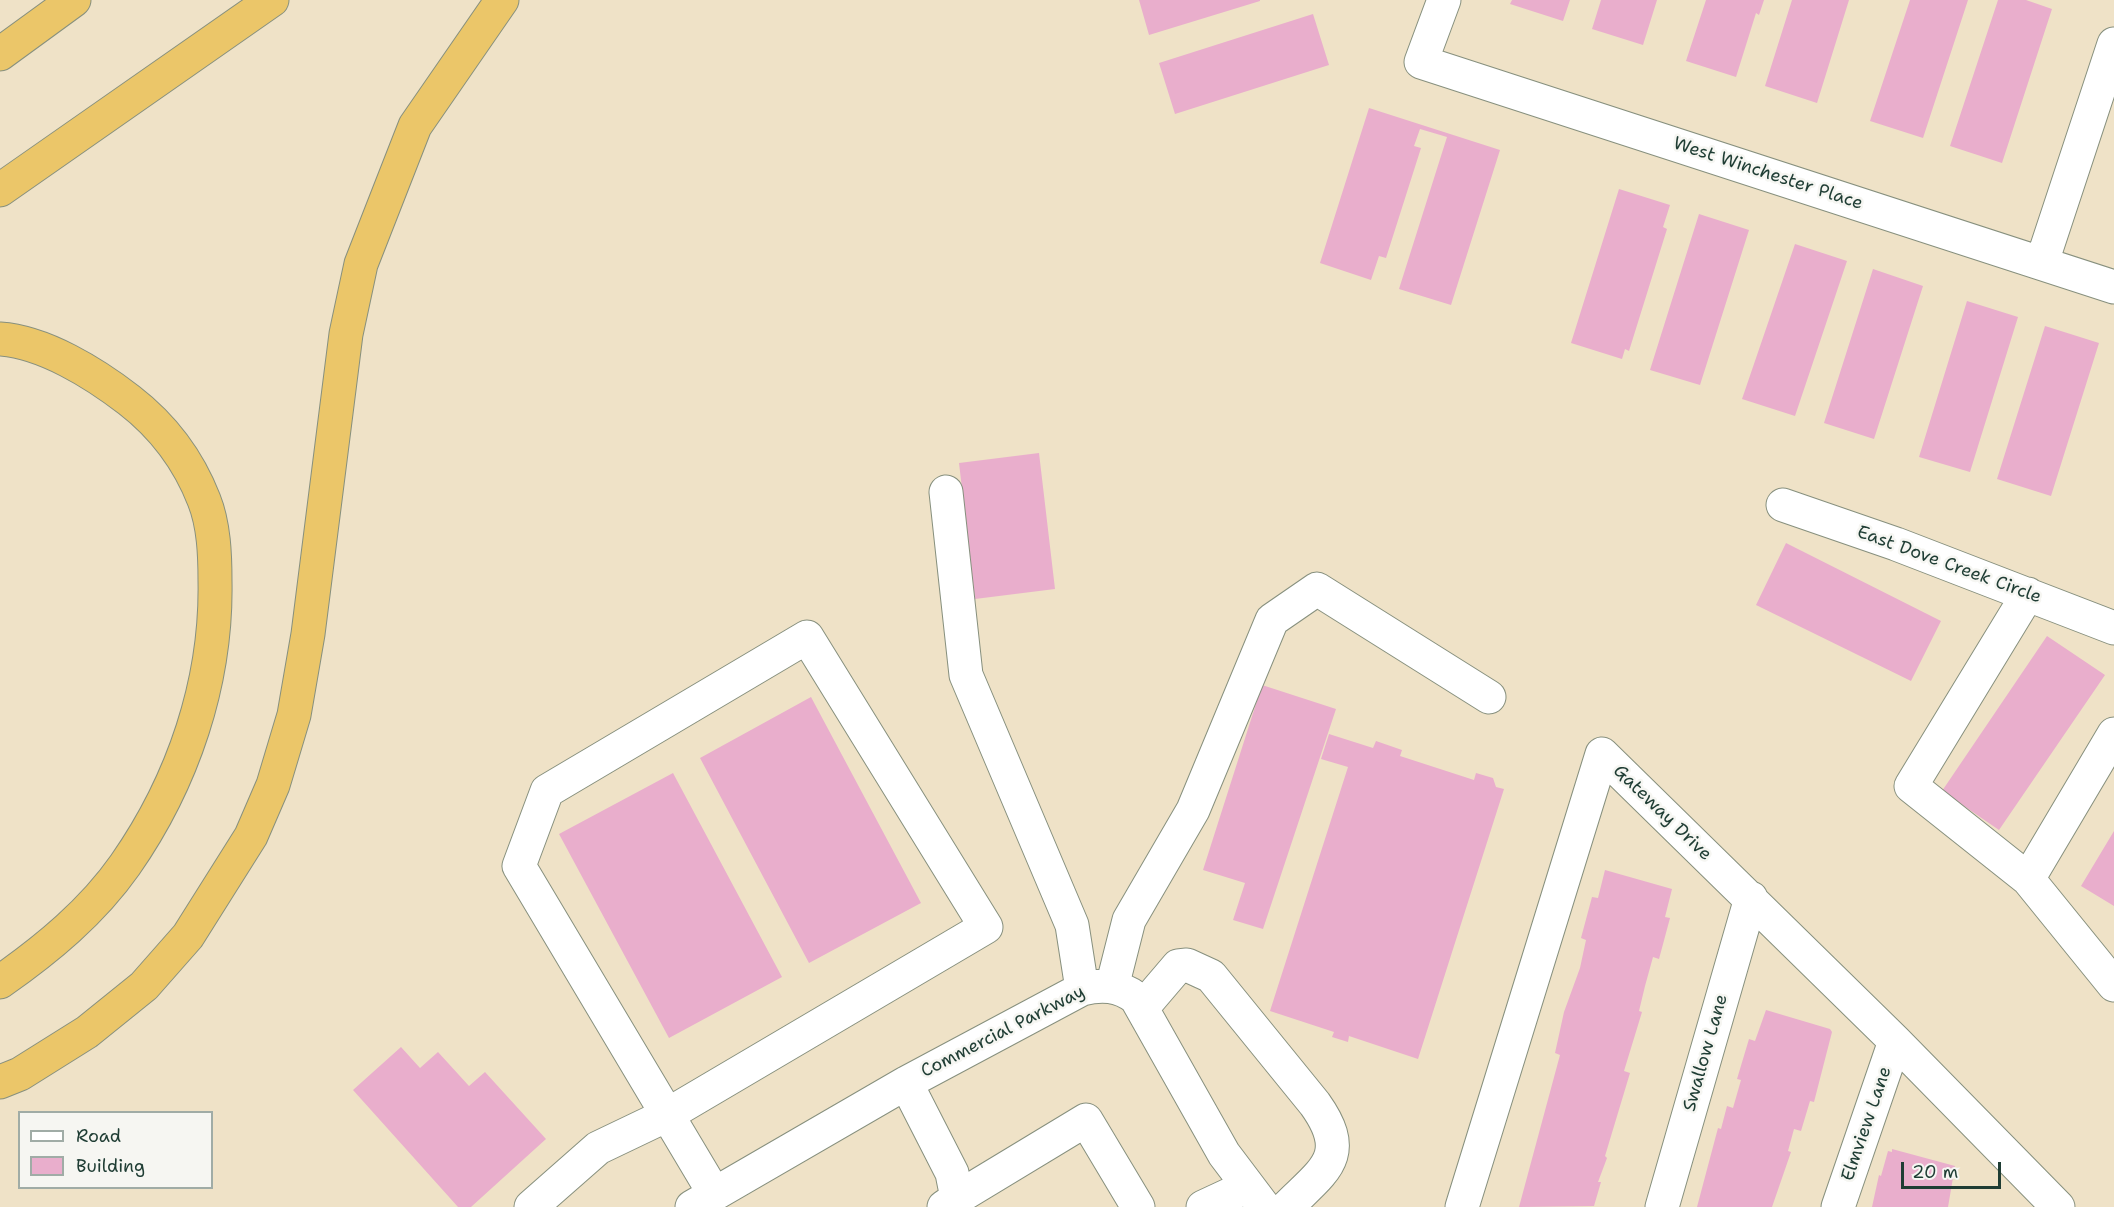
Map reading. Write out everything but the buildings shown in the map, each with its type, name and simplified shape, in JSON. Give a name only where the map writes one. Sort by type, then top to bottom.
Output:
[{"type":"highway","points":[[0,54],[74,0]]},
{"type":"highway","points":[[0,190],[272,0]]},
{"type":"highway","points":[[0,1082],[20,1074],[87,1032],[144,987],[188,936],[251,836],[273,784],[294,715],[308,634],[346,334],[361,264],[415,126],[502,0]]},
{"type":"highway","points":[[0,339],[21,341],[71,364],[117,391],[156,421],[183,456],[205,502],[215,551],[216,611],[211,661],[192,734],[162,805],[125,866],[82,916],[38,956],[0,982]]},
{"type":"street","name":"West Winchester Place","points":[[1444,0],[1421,62],[2114,287]]},
{"type":"street","points":[[2042,262],[2114,44]]},
{"type":"street","points":[[946,492],[966,675],[1097,988]]},
{"type":"street","name":"East Dove Creek Circle","points":[[1784,505],[2028,594],[2114,628]]},
{"type":"street","points":[[1097,988],[1129,920],[1193,810],[1272,620],[1317,589],[1489,697]]},
{"type":"street","points":[[2028,594],[1911,786],[2028,879],[2114,986]]},
{"type":"street","points":[[531,1207],[598,1148],[667,1115],[986,927],[807,637],[547,791],[519,867],[667,1115],[703,1200]]},
{"type":"street","points":[[2028,879],[2104,775],[2114,734]]},
{"type":"street","name":"Gateway Drive","points":[[1462,1207],[1602,754],[1895,1041],[2032,1195],[2058,1207]]},
{"type":"street","name":"Swallow Lane","points":[[1662,1207],[1751,898]]},
{"type":"street","points":[[1143,1007],[1178,966],[1200,969],[1211,976],[1315,1104],[1330,1125],[1334,1145],[1327,1167],[1287,1207]]},
{"type":"street","points":[[1097,988],[1125,990],[1143,1007],[1224,1154],[1255,1197],[1203,1207]]},
{"type":"street","name":"Commercial Parkway","points":[[703,1200],[906,1083],[1097,988]]},
{"type":"street","name":"Elmview Lane","points":[[1838,1207],[1895,1041]]},
{"type":"street","points":[[906,1083],[952,1173],[950,1202]]},
{"type":"street","points":[[950,1202],[1086,1120],[1138,1207]]}]
